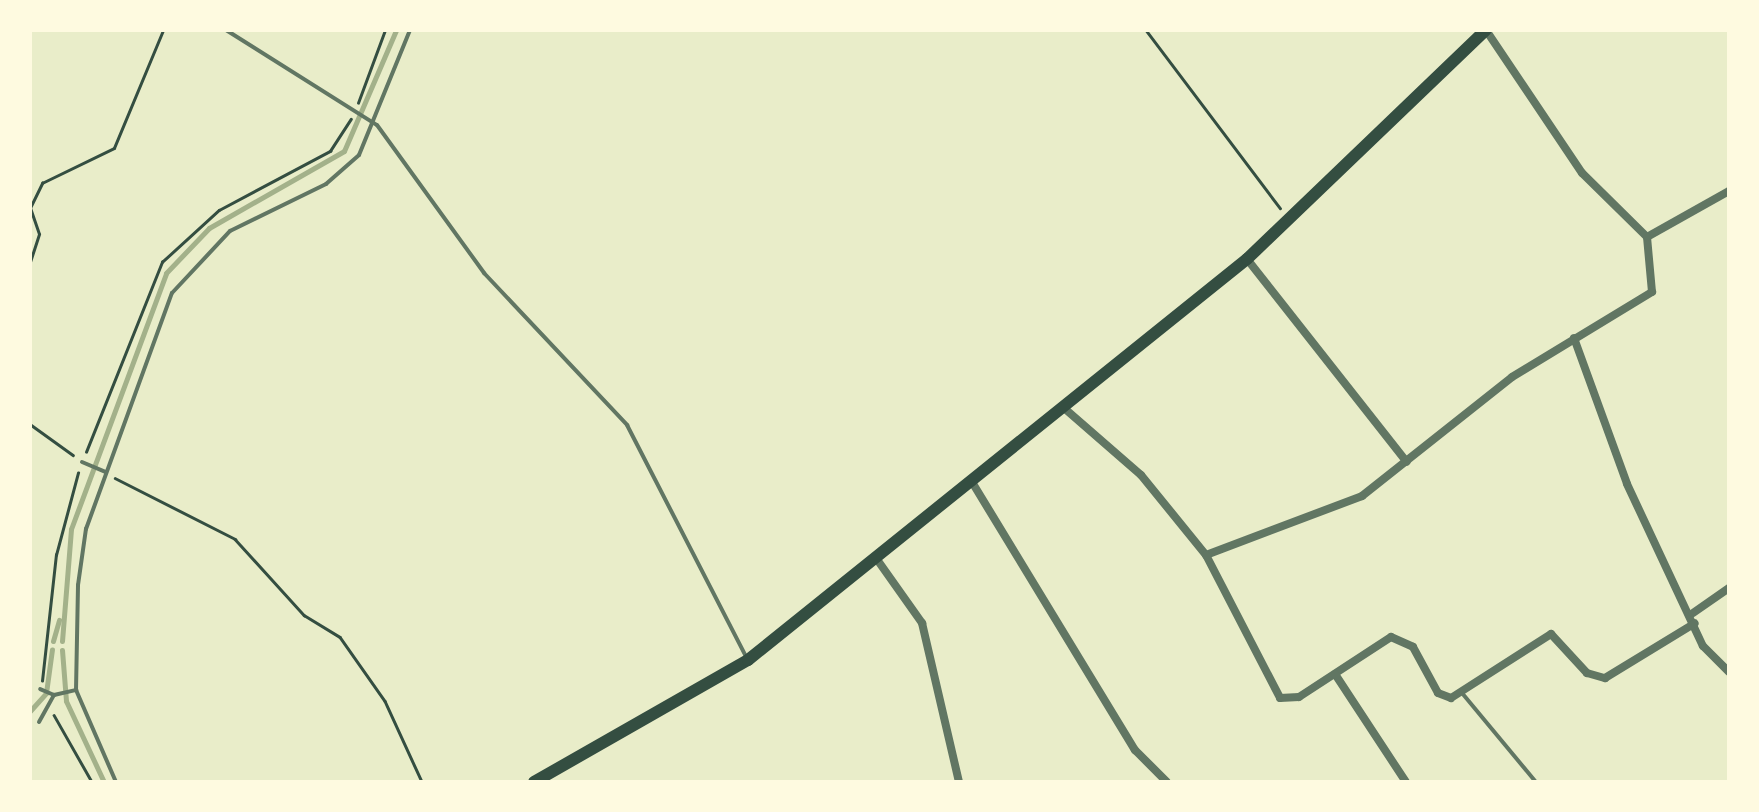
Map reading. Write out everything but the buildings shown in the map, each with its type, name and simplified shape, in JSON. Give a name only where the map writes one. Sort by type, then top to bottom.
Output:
[{"type":"main road","points":[[534,782],[748,660],[1247,259],[1486,30]]},
{"type":"street","points":[[1206,555],[1362,496],[1574,338],[1652,292],[1647,237],[1582,174],[1486,30]]},
{"type":"street","points":[[1647,237],[1729,191]]},
{"type":"street","points":[[1247,259],[1407,462]]},
{"type":"street","points":[[1574,338],[1626,484],[1694,618],[1729,672]]},
{"type":"street","points":[[1064,408],[1141,475],[1206,555],[1280,698],[1335,674],[1391,637],[1413,647],[1438,693],[1462,693],[1552,634],[1587,673],[1605,678],[1694,618],[1729,588]]},
{"type":"street","points":[[972,482],[1135,750],[1167,782]]},
{"type":"street","points":[[876,558],[922,624],[959,782]]},
{"type":"street","points":[[1335,674],[1406,782]]},
{"type":"lane","points":[[226,30],[374,124],[484,273],[627,425],[748,660]]},
{"type":"lane","points":[[116,782],[74,689],[81,555],[103,471],[184,273],[230,231],[336,176],[374,124],[410,30]]},
{"type":"lane","points":[[84,463],[103,471]]},
{"type":"lane","points":[[42,689],[55,694],[74,689]]},
{"type":"lane","points":[[1462,693],[1536,782]]},
{"type":"lane","points":[[38,722],[48,712],[55,694]]},
{"type":"path","points":[[30,262],[39,234],[30,208],[42,183],[114,148],[163,30]]},
{"type":"path","points":[[357,105],[385,30]]},
{"type":"path","points":[[1146,30],[1290,221]]},
{"type":"path","points":[[30,424],[84,463]]},
{"type":"path","points":[[103,471],[236,539],[304,615],[340,636],[422,782]]},
{"type":"path","points":[[48,712],[64,724],[92,782]]},
{"type":"waterway","points":[[62,641],[71,529],[166,273],[209,228],[344,151],[396,30]]},
{"type":"waterway","points":[[53,641],[59,620]]},
{"type":"waterway","points":[[30,711],[46,693],[52,649]]},
{"type":"waterway","points":[[62,650],[66,701],[104,782]]}]
